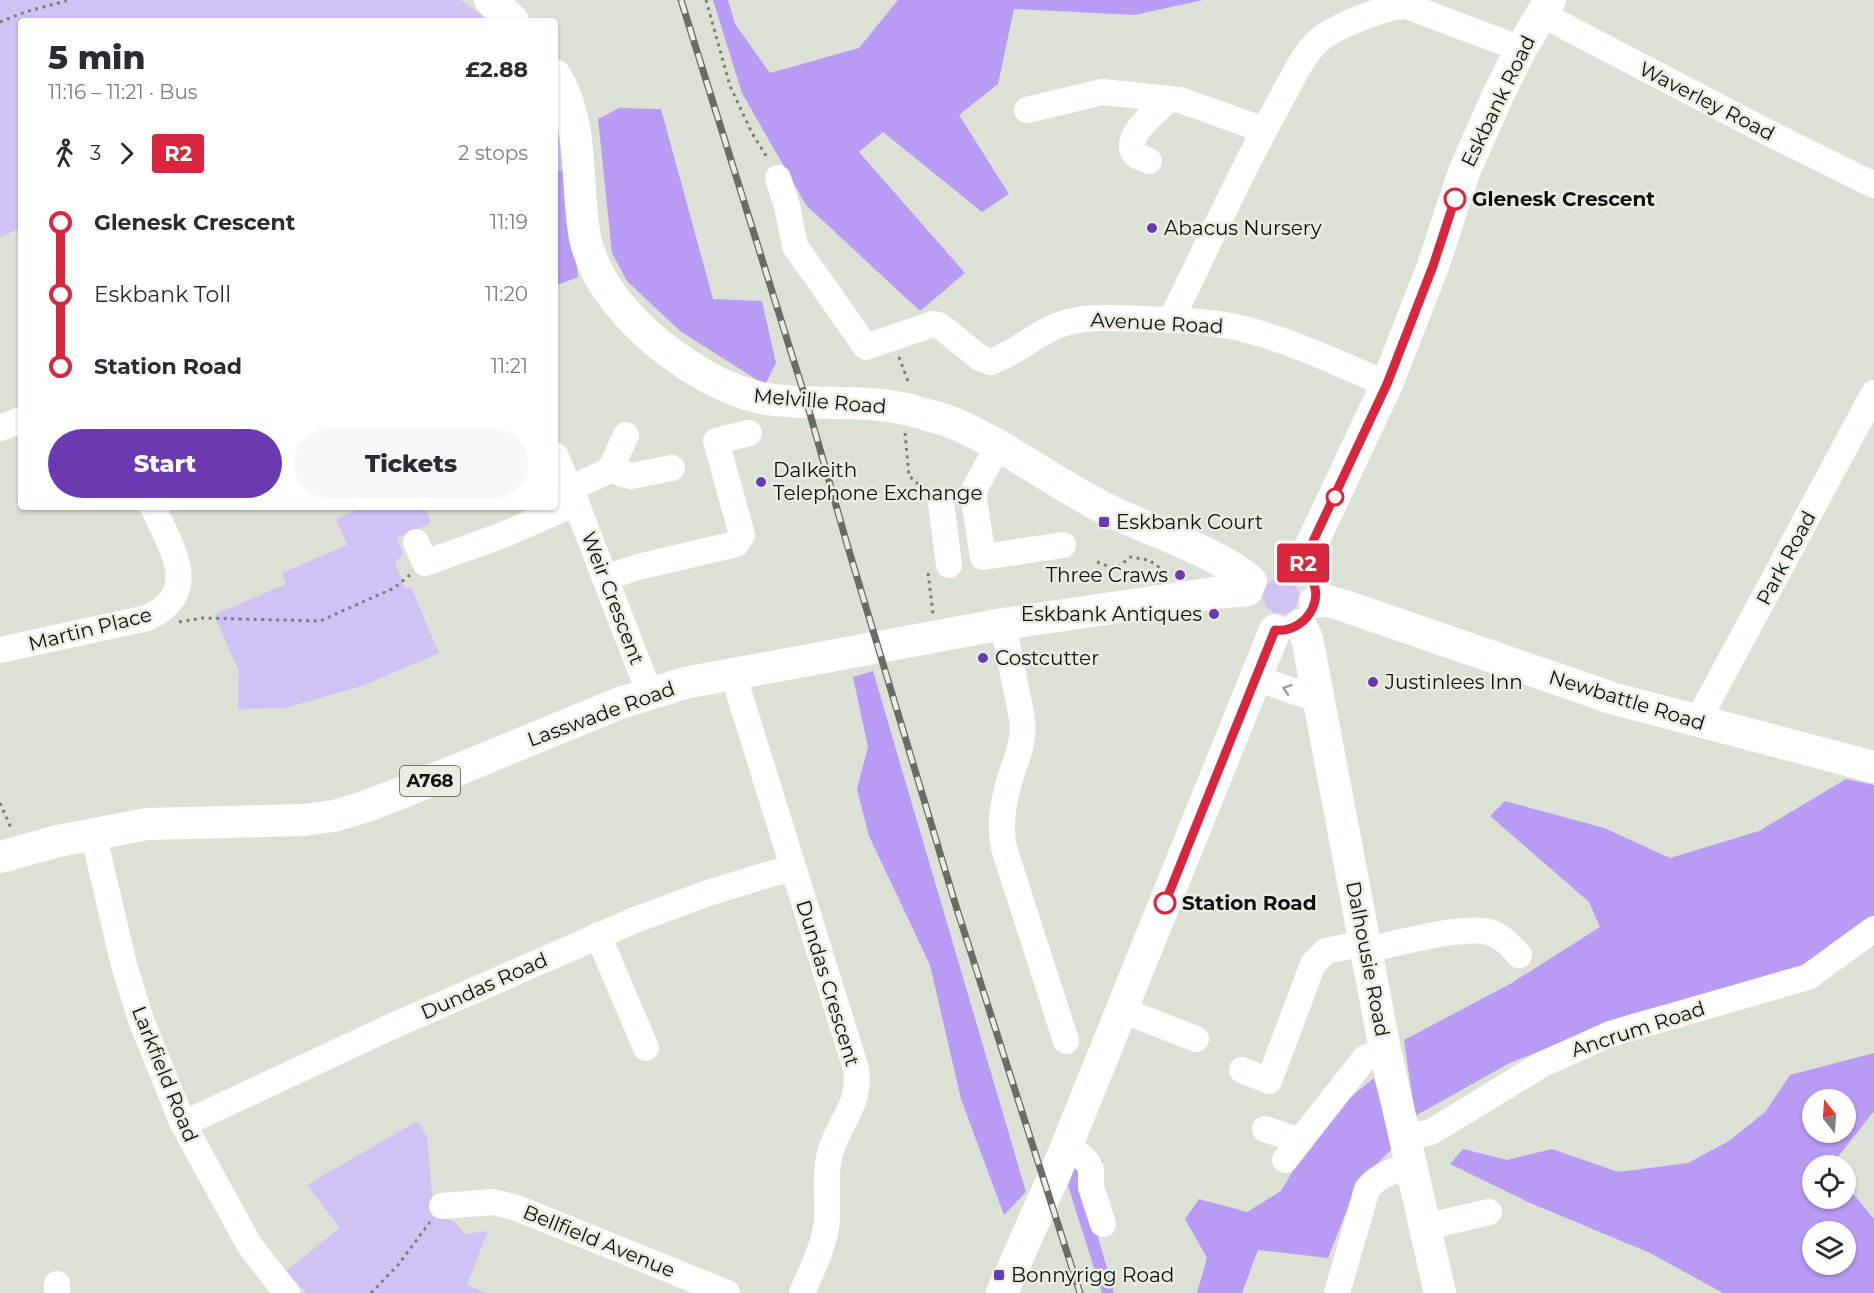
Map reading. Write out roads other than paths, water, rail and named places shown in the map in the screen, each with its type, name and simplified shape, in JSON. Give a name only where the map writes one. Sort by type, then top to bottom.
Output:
[{"type":"main road","points":[[490,0],[510,18]]},
{"type":"main road","name":"Eskbank Road","points":[[1300,569],[1387,384],[1433,266],[1464,172],[1499,93],[1546,7]]},
{"type":"main road","name":"Melville Road","points":[[558,80],[565,92],[577,149],[585,238],[601,280],[631,318],[666,349],[699,372],[735,391],[775,400],[873,405],[914,410],[958,425],[1102,507],[1237,569],[1249,586]]},
{"type":"main road","points":[[1002,1293],[1065,1151],[1256,678],[1315,594],[1310,579],[1300,569],[1291,565],[1272,565],[1263,570],[1249,586],[1249,608],[1253,617],[1258,623],[1296,619]]},
{"type":"main road","name":"Lasswade Road","points":[[0,857],[93,833],[165,823],[304,820],[334,816],[400,793],[649,692],[685,682],[849,652],[925,629],[1003,624],[1249,586]]},
{"type":"main road","name":"Newbattle Road","points":[[1296,619],[1328,602],[1345,606],[1615,699],[1874,767]]},
{"type":"main road","name":"Dalhousie Road","points":[[1296,619],[1307,638],[1364,947],[1440,1293]]},
{"type":"street","points":[[1171,320],[1264,130],[1306,54],[1319,40],[1361,18],[1397,6],[1407,6],[1521,49]]},
{"type":"street","name":"Waverley Road","points":[[1546,7],[1765,131],[1874,184]]},
{"type":"street","points":[[1028,110],[1102,92],[1180,100],[1264,130]]},
{"type":"street","points":[[1149,161],[1136,155],[1131,147],[1132,138],[1169,99]]},
{"type":"street","name":"Avenue Road","points":[[778,178],[787,206],[795,246],[866,347],[933,324],[939,325],[980,358],[991,362],[1047,330],[1068,322],[1098,318],[1171,320],[1254,331],[1387,384]]},
{"type":"street","name":"Park Road","points":[[1697,722],[1874,393]]},
{"type":"street","points":[[0,428],[18,421]]},
{"type":"street","points":[[605,578],[638,567],[736,544],[742,535],[716,441],[749,433]]},
{"type":"street","points":[[558,504],[610,470],[627,435]]},
{"type":"street","points":[[998,446],[975,488],[974,500],[983,557],[1063,545]]},
{"type":"street","name":"Weir Crescent","points":[[558,462],[649,692]]},
{"type":"street","points":[[610,470],[631,476],[672,468]]},
{"type":"street","points":[[941,502],[949,565]]},
{"type":"street","name":"Martin Place","points":[[0,650],[147,618],[168,605],[179,582],[178,566],[154,510]]},
{"type":"street","points":[[421,552],[503,535],[548,510]]},
{"type":"street","points":[[945,531],[978,525]]},
{"type":"street","points":[[1003,624],[1024,733],[1006,791],[1001,833],[1066,1041]]},
{"type":"street","name":"Dundas Crescent","points":[[733,674],[856,1069],[858,1085],[855,1099],[830,1151],[823,1241],[802,1293]]},
{"type":"street","points":[[1256,678],[1319,700]]},
{"type":"street","name":"Larkfield Road","points":[[93,833],[124,965],[141,1020],[183,1124],[250,1246],[286,1293]]},
{"type":"street","name":"Dundas Road","points":[[183,1124],[386,1029],[598,935],[708,893],[777,872],[793,870]]},
{"type":"street","name":"Ancrum Road","points":[[1337,1293],[1367,1189],[1431,1132],[1543,1064],[1610,1034],[1808,977],[1874,929]]},
{"type":"street","points":[[1242,1070],[1269,1081],[1313,964],[1326,951],[1466,930],[1490,933],[1508,942],[1519,955]]},
{"type":"street","points":[[598,935],[646,1048]]},
{"type":"street","points":[[1122,1010],[1196,1039]]},
{"type":"street","points":[[1265,1129],[1292,1150],[1365,1058],[1385,1050]]},
{"type":"street","points":[[1065,1151],[1080,1155],[1091,1168],[1091,1187],[1103,1224]]},
{"type":"street","name":"Bellfield Avenue","points":[[442,1206],[470,1212],[493,1202],[517,1208],[727,1293]]},
{"type":"street","points":[[1425,1227],[1489,1212]]},
{"type":"railway","points":[[681,0],[806,400],[955,903],[1080,1293]]},
{"type":"place","name":"Glenesk Crescent","points":[[1455,199]]},
{"type":"place","name":"Abacus Nursery","points":[[1152,228]]},
{"type":"place","name":"Dalkeith Telephone Exchange","points":[[761,482]]},
{"type":"place","name":"Eskbank Court","points":[[1104,522]]},
{"type":"place","name":"Three Craws","points":[[1180,575]]},
{"type":"place","name":"Eskbank Antiques","points":[[1214,614]]},
{"type":"place","name":"Costcutter","points":[[983,658]]},
{"type":"place","name":"Justinlees Inn","points":[[1373,682]]},
{"type":"place","name":"Station Road","points":[[1165,903]]},
{"type":"place","name":"Bonnyrigg Road","points":[[999,1275]]}]
